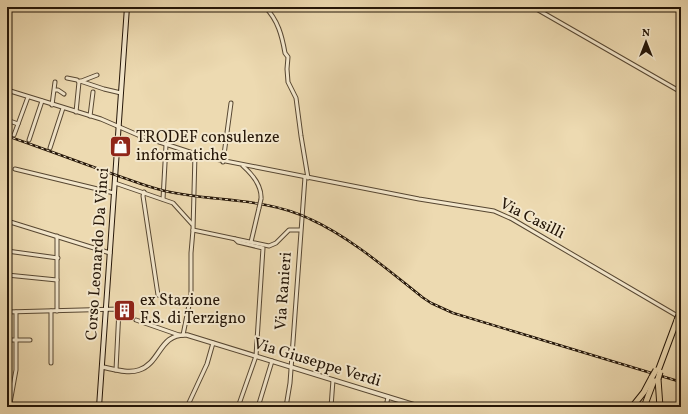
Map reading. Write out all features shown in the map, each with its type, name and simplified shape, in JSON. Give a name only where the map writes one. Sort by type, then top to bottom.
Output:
[{"type":"highway","points":[[658,371],[680,315]]},
{"type":"highway","points":[[644,407],[671,337]]},
{"type":"highway","points":[[632,407],[655,378]]},
{"type":"highway","points":[[655,378],[660,407]]},
{"type":"main road","name":"Corso Leonardo Da Vinci","points":[[99,407],[127,7]]},
{"type":"street","name":"Via Ranieri","points":[[265,7],[272,14],[277,24],[281,33],[285,53],[288,57],[288,82],[296,98],[300,136],[307,178],[300,230],[289,397],[286,407]]},
{"type":"street","points":[[533,7],[681,92]]},
{"type":"street","points":[[80,81],[97,75]]},
{"type":"street","points":[[67,78],[121,93]]},
{"type":"street","points":[[76,112],[80,81]]},
{"type":"street","points":[[52,105],[55,82]]},
{"type":"street","name":"Via Casilli","points":[[7,90],[90,116],[119,126],[138,135],[195,154],[224,162],[419,199],[494,211],[502,214],[680,315]]},
{"type":"street","points":[[55,90],[58,90],[64,94]]},
{"type":"street","points":[[90,116],[93,92]]},
{"type":"street","points":[[14,135],[28,96]]},
{"type":"street","points":[[30,140],[42,101]]},
{"type":"street","points":[[224,162],[231,103]]},
{"type":"street","points":[[50,148],[63,108]]},
{"type":"street","points":[[7,120],[18,124]]},
{"type":"street","points":[[163,199],[166,144]]},
{"type":"street","points":[[181,335],[191,295],[195,154]]},
{"type":"street","points":[[242,165],[258,184],[261,190],[261,199],[252,242]]},
{"type":"street","points":[[15,169],[114,193]]},
{"type":"street","points":[[115,183],[176,204],[192,224]]},
{"type":"street","points":[[144,192],[143,196],[158,295],[160,297],[189,304]]},
{"type":"street","points":[[7,221],[110,253]]},
{"type":"street","points":[[193,230],[269,246],[276,243],[289,230],[300,230]]},
{"type":"street","points":[[57,236],[57,311]]},
{"type":"street","points":[[235,239],[238,242],[263,248],[256,356],[238,407]]},
{"type":"street","points":[[7,251],[58,258]]},
{"type":"street","points":[[7,275],[57,280]]},
{"type":"street","points":[[7,312],[119,309],[116,370]]},
{"type":"street","points":[[50,363],[51,311]]},
{"type":"street","points":[[10,403],[16,370],[16,312]]},
{"type":"street","points":[[136,320],[181,335]]},
{"type":"street","points":[[102,368],[133,372],[142,369],[148,366],[169,339],[181,335]]},
{"type":"street","name":"Via Giuseppe Verdi","points":[[181,335],[213,343],[421,407]]},
{"type":"street","points":[[7,340],[30,340]]},
{"type":"street","points":[[187,407],[207,364],[213,343]]},
{"type":"street","points":[[258,407],[272,362]]},
{"type":"street","points":[[331,407],[333,380]]},
{"type":"street","points":[[386,407],[388,397]]},
{"type":"railway","points":[[7,136],[161,190],[257,203],[293,212],[325,226],[340,235],[382,265],[422,297],[431,303],[453,313],[681,382]]},
{"type":"place","name":"TRODEF consulenze informatiche","points":[[120,147]]},
{"type":"place","name":"ex Stazione F.S. di Terzigno","points":[[124,310]]}]
